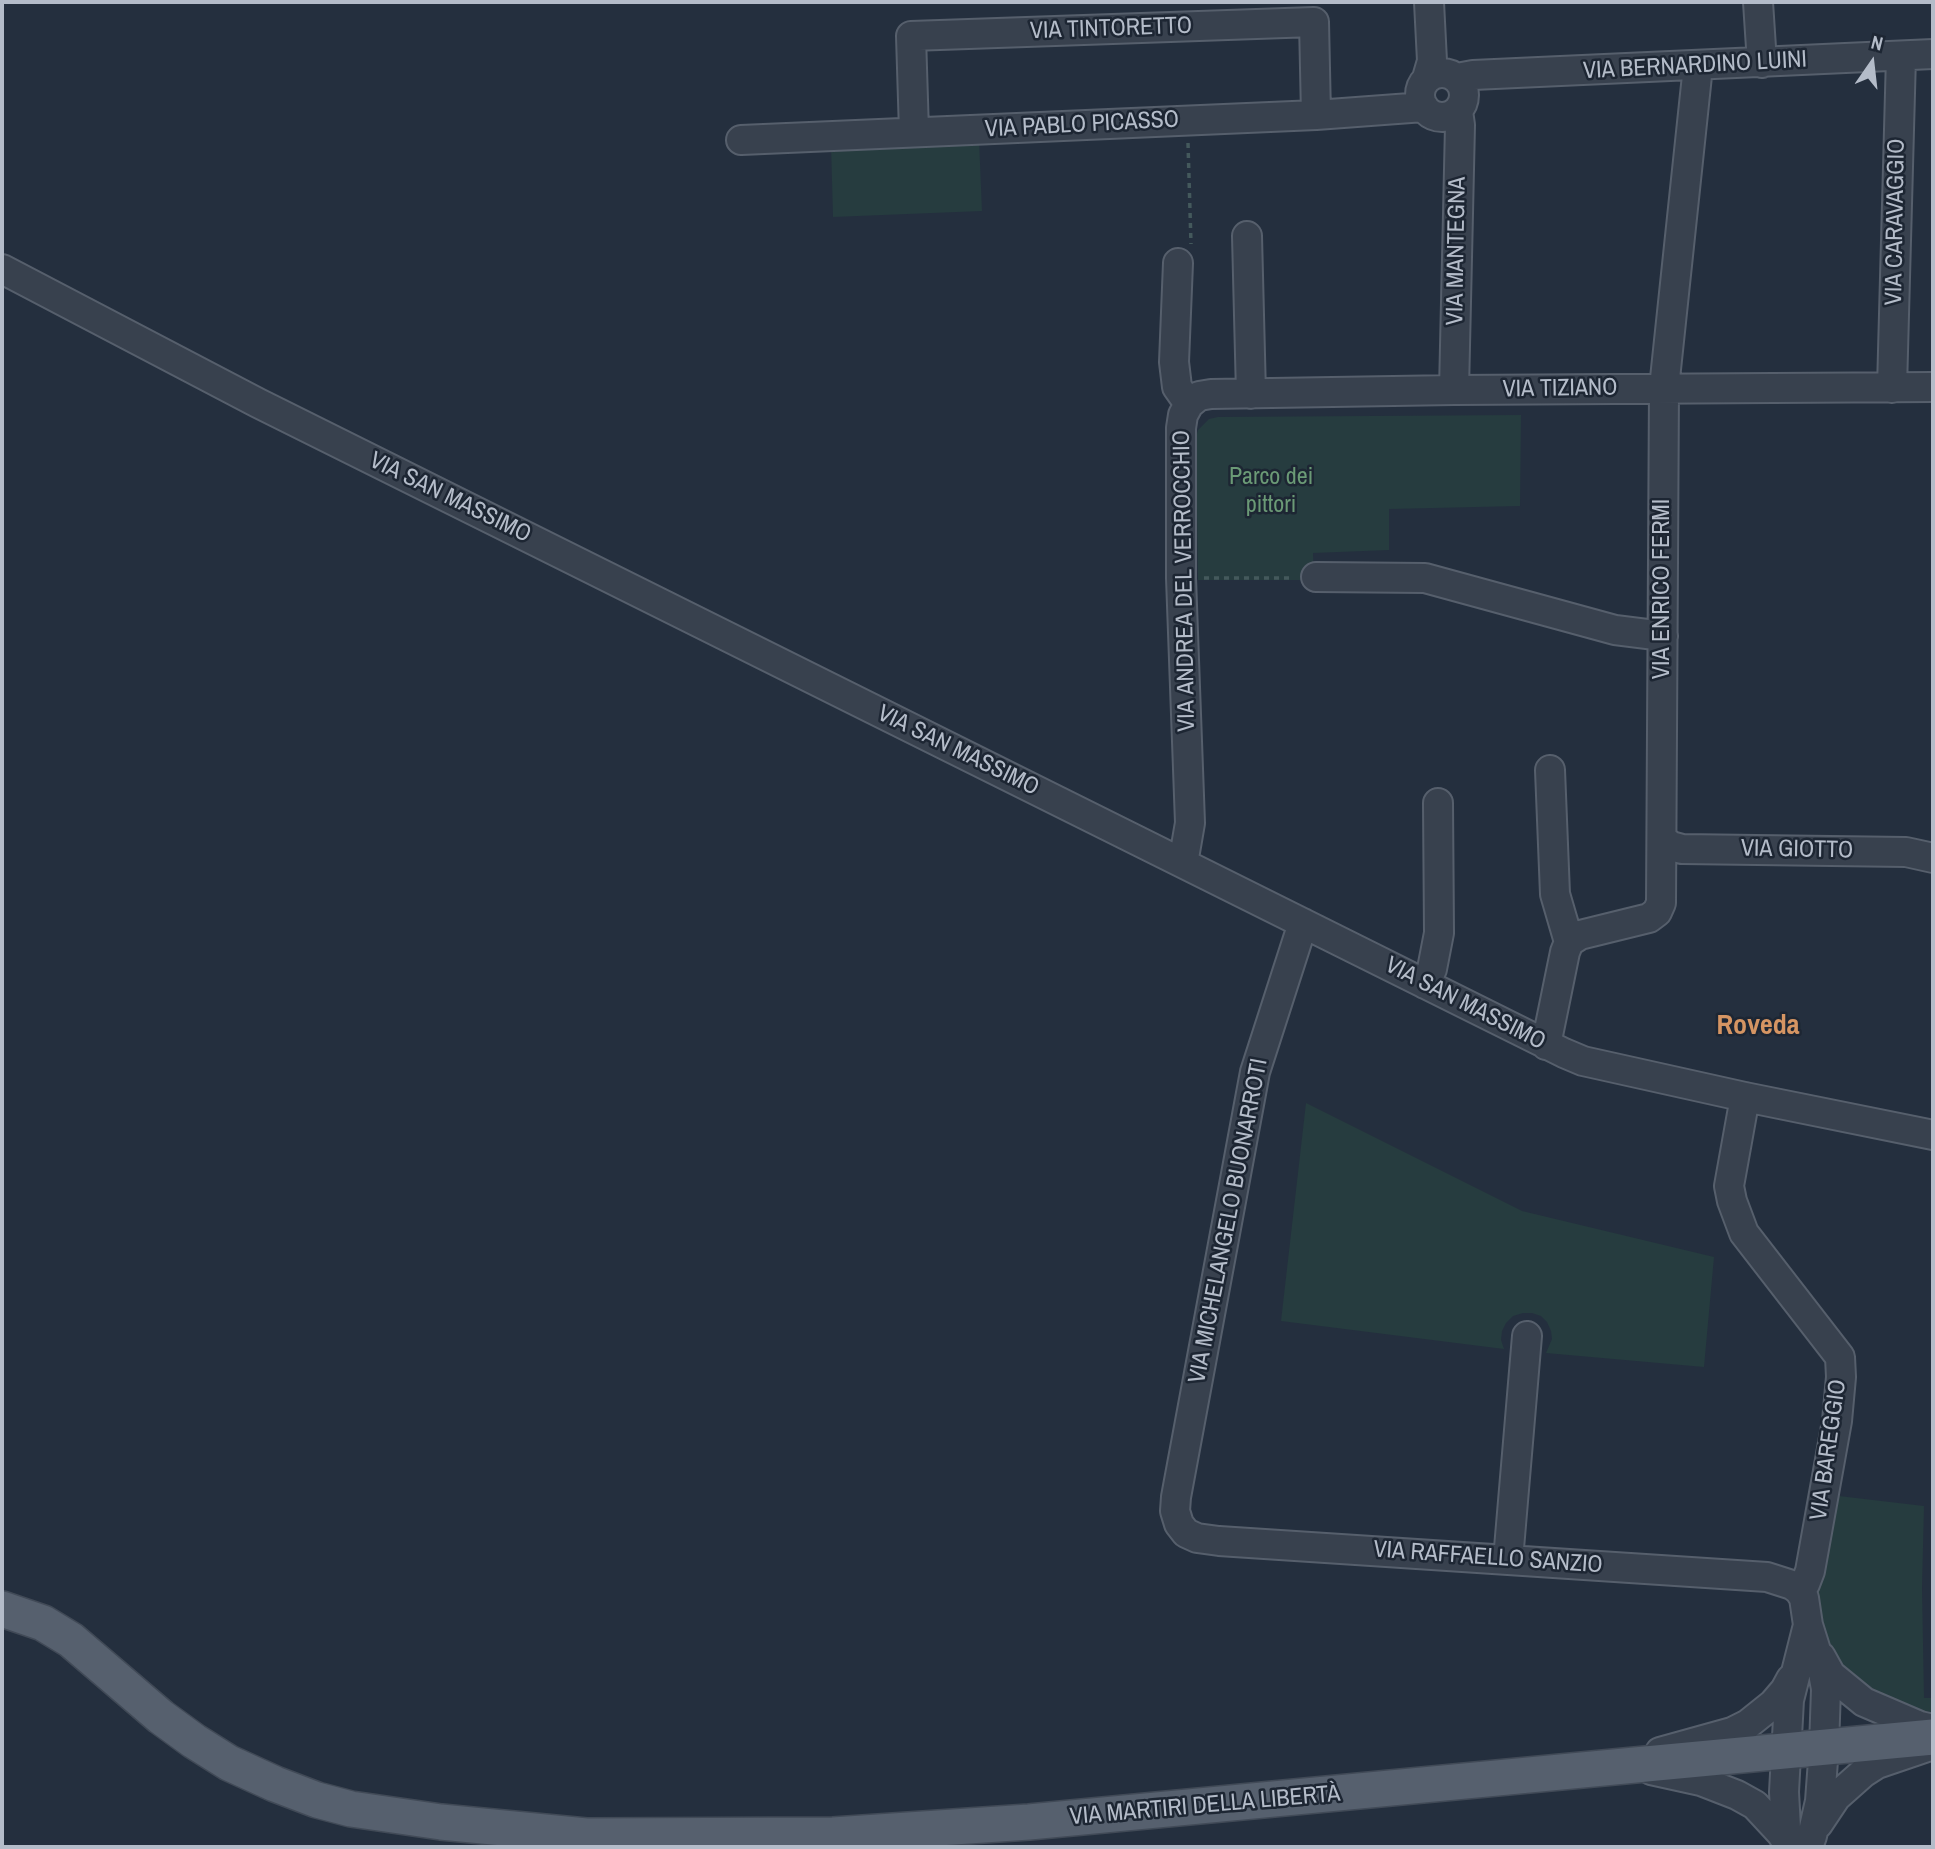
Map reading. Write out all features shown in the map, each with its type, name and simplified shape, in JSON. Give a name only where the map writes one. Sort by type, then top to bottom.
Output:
[{"type":"main road","name":"VIA MARTIRI DELLA LIBERTÀ","points":[[2,1609],[43,1623],[71,1640],[161,1717],[194,1741],[229,1763],[275,1784],[351,1809],[441,1822],[586,1836],[833,1835],[1029,1822],[1933,1737]]},
{"type":"street","points":[[1427,78],[1432,61],[1429,2]]},
{"type":"street","points":[[1758,2],[1762,63]]},
{"type":"street","name":"VIA TINTORETTO","points":[[914,132],[911,36],[1314,22],[1316,114]]},
{"type":"street","name":"VIA BERNARDINO LUINI","points":[[1457,78],[1473,75],[1933,54]]},
{"type":"street","name":"VIA CARAVAGGIO","points":[[1892,388],[1900,56]]},
{"type":"street","name":"VIA ENRICO FERMI","points":[[1569,942],[1580,935],[1649,918],[1657,912],[1661,903],[1664,388],[1698,66]]},
{"type":"street","points":[[1445,73],[1457,78],[1464,94],[1462,106],[1453,115],[1434,116],[1424,107],[1420,95],[1423,83],[1432,75],[1445,73]]},
{"type":"street","name":"VIA PABLO PICASSO","points":[[741,140],[1424,107]]},
{"type":"street","name":"VIA MANTEGNA","points":[[1454,390],[1460,125],[1458,111]]},
{"type":"street","points":[[1247,236],[1251,394]]},
{"type":"street","name":"VIA ANDREA DEL VERROCCHIO","points":[[1178,263],[1174,362],[1177,387],[1189,404],[1183,415],[1181,428],[1181,578],[1190,823],[1181,862]]},
{"type":"street","name":"VIA SAN MASSIMO","points":[[6,270],[258,403],[1546,1045],[1583,1061],[1933,1135]]},
{"type":"street","name":"VIA TIZIANO","points":[[1189,404],[1199,396],[1211,394],[1933,387]]},
{"type":"street","points":[[1316,578],[1425,578],[1615,630],[1663,636]]},
{"type":"street","points":[[1546,1045],[1569,942],[1555,894],[1550,770]]},
{"type":"street","points":[[1425,984],[1432,969],[1439,933],[1438,803]]},
{"type":"street","name":"VIA GIOTTO","points":[[1662,839],[1671,846],[1682,849],[1906,852],[1933,858]]},
{"type":"street","name":"VIA MICHELANGELO BUONARROTI","points":[[1179,1524],[1175,1511],[1176,1497],[1255,1072],[1303,923]]},
{"type":"street","points":[[1707,1089],[1732,1112],[1738,1138]]},
{"type":"street","name":"VIA BAREGGIO","points":[[1745,1097],[1729,1186],[1744,1233],[1840,1357],[1838,1420],[1810,1571],[1805,1584],[1799,1590]]},
{"type":"street","points":[[1508,1560],[1527,1336]]},
{"type":"street","name":"VIA RAFFAELLO SANZIO","points":[[1179,1524],[1186,1533],[1197,1538],[1219,1541],[1767,1577],[1782,1580],[1799,1590]]},
{"type":"street","points":[[1799,1590],[1804,1598],[1807,1645],[1826,1689],[1820,1801],[1800,1844]]},
{"type":"street","points":[[1807,1645],[1831,1675],[1864,1702],[1933,1729]]},
{"type":"street","points":[[1800,1844],[1785,1810],[1786,1750],[1789,1700],[1807,1645]]},
{"type":"street","points":[[1626,1765],[1667,1750],[1732,1732],[1748,1724],[1773,1704],[1785,1690],[1807,1645]]},
{"type":"street","points":[[1800,1844],[1836,1797],[1863,1773],[1877,1764],[1933,1745]]},
{"type":"street","points":[[1626,1765],[1701,1781],[1737,1795],[1755,1805],[1781,1833],[1800,1844]]},
{"type":"path","points":[[1178,263],[1192,261],[1187,120]]},
{"type":"path","points":[[1181,578],[1316,578]]},
{"type":"green space","points":[[979,139],[982,211],[833,217],[831,144]]},
{"type":"green space","name":"Parco dei pittori","points":[[1521,415],[1520,506],[1389,509],[1389,550],[1313,553],[1314,580],[1198,580],[1196,437],[1198,430],[1209,419]]},
{"type":"green space","points":[[1306,1103],[1522,1211],[1714,1257],[1704,1367],[1546,1353],[1552,1339],[1551,1331],[1541,1316],[1532,1313],[1513,1316],[1506,1323],[1501,1340],[1504,1349],[1281,1321]]},
{"type":"green space","points":[[1839,1496],[1924,1506],[1924,1698],[1933,1698],[1933,1712],[1900,1709],[1858,1688],[1823,1646],[1815,1586],[1830,1498]]},
{"type":"district","name":"Roveda","points":[[1758,1026]]}]
